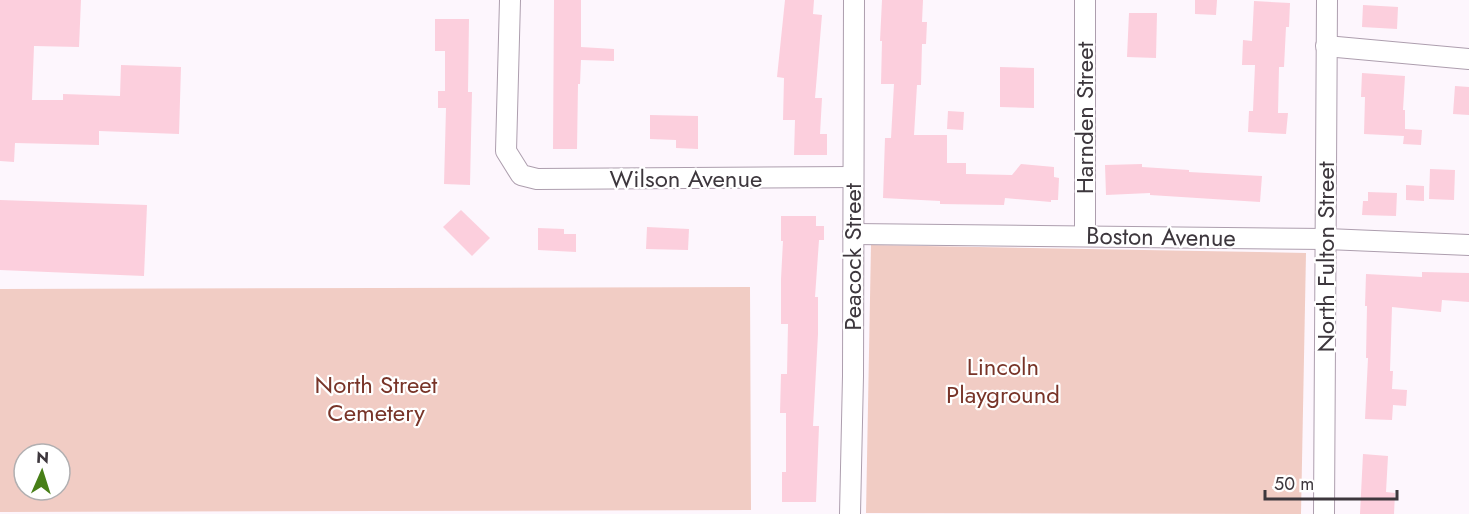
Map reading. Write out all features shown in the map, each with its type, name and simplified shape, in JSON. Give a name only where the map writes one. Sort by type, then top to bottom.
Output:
[{"type":"street","name":"Wilson Avenue","points":[[510,0],[506,151],[521,175],[537,179],[853,177]]},
{"type":"street","name":"Peacock Street","points":[[850,514],[854,0]]},
{"type":"street","name":"Harnden Street","points":[[1085,0],[1085,236]]},
{"type":"street","name":"North Fulton Street","points":[[1324,514],[1327,0]]},
{"type":"street","points":[[1326,46],[1469,59]]},
{"type":"street","name":"Boston Avenue","points":[[853,234],[1327,239],[1469,245]]},
{"type":"green space","name":"Lincoln Playground","points":[[871,245],[1306,253],[1301,514],[866,513]]},
{"type":"green space","name":"North Street Cemetery","points":[[750,287],[751,510],[0,512],[0,289]]},
{"type":"building","points":[[0,0],[81,0],[79,47],[34,46],[32,100],[63,100],[63,94],[120,96],[121,65],[181,67],[179,134],[99,131],[99,145],[15,143],[14,162],[0,161]]},
{"type":"building","points":[[554,0],[581,0],[581,47],[614,49],[614,61],[581,60],[580,84],[578,84],[577,149],[553,149]]},
{"type":"building","points":[[785,0],[814,0],[813,14],[822,15],[815,98],[822,98],[820,134],[827,134],[827,155],[794,155],[795,120],[783,120],[784,78],[777,77]]},
{"type":"building","points":[[882,0],[923,0],[922,22],[927,22],[926,44],[922,44],[921,85],[917,85],[914,135],[947,135],[947,163],[966,163],[966,174],[1012,175],[1021,164],[1054,167],[1054,177],[1059,178],[1058,200],[1051,200],[1051,202],[1005,198],[1004,205],[940,204],[940,201],[883,198],[885,138],[891,138],[894,84],[881,84]]},
{"type":"building","points":[[1195,0],[1217,0],[1216,15],[1195,14]]},
{"type":"building","points":[[1254,1],[1290,3],[1284,67],[1279,67],[1278,113],[1288,113],[1286,134],[1248,132],[1249,111],[1253,111],[1255,65],[1242,65],[1243,40],[1252,41]]},
{"type":"building","points":[[1363,5],[1398,7],[1397,29],[1362,27]]},
{"type":"building","points":[[1129,13],[1157,13],[1156,58],[1127,57]]},
{"type":"building","points":[[435,19],[469,19],[468,92],[472,92],[470,185],[444,184],[446,108],[438,108],[438,91],[445,91],[445,51],[435,51]]},
{"type":"building","points":[[1000,67],[1034,68],[1034,108],[1000,107]]},
{"type":"building","points":[[1362,73],[1405,76],[1403,110],[1405,110],[1405,129],[1422,130],[1421,145],[1403,144],[1404,136],[1364,134],[1365,97],[1361,97]]},
{"type":"building","points":[[1455,86],[1469,87],[1469,115],[1453,114]]},
{"type":"building","points":[[948,111],[964,112],[963,130],[947,129]]},
{"type":"building","points":[[650,115],[698,116],[698,149],[676,148],[676,140],[650,139]]},
{"type":"building","points":[[1142,164],[1142,167],[1189,170],[1189,172],[1262,176],[1260,202],[1150,195],[1150,193],[1106,195],[1105,165]]},
{"type":"building","points":[[1430,169],[1455,170],[1454,200],[1429,199]]},
{"type":"building","points":[[1406,185],[1424,186],[1424,201],[1406,200]]},
{"type":"building","points":[[1368,192],[1397,193],[1396,216],[1362,215],[1363,201],[1368,201]]},
{"type":"building","points":[[0,200],[147,205],[144,276],[0,270]]},
{"type":"building","points":[[461,210],[490,238],[472,256],[443,227]]},
{"type":"building","points":[[781,216],[816,216],[816,226],[824,226],[824,240],[819,240],[815,297],[818,297],[818,334],[813,426],[819,426],[816,502],[782,502],[782,472],[786,472],[786,413],[780,413],[781,374],[787,374],[788,324],[781,324],[783,241],[781,241]]},
{"type":"building","points":[[647,227],[689,229],[688,250],[646,249]]},
{"type":"building","points":[[538,228],[564,229],[564,234],[576,234],[576,252],[538,250]]},
{"type":"building","points":[[1422,272],[1469,273],[1469,302],[1442,300],[1441,312],[1392,307],[1390,371],[1393,371],[1392,389],[1407,390],[1406,406],[1393,405],[1392,420],[1365,419],[1368,358],[1366,358],[1366,274],[1422,277]]},
{"type":"building","points":[[1363,454],[1388,456],[1386,492],[1395,493],[1394,514],[1360,514]]}]
